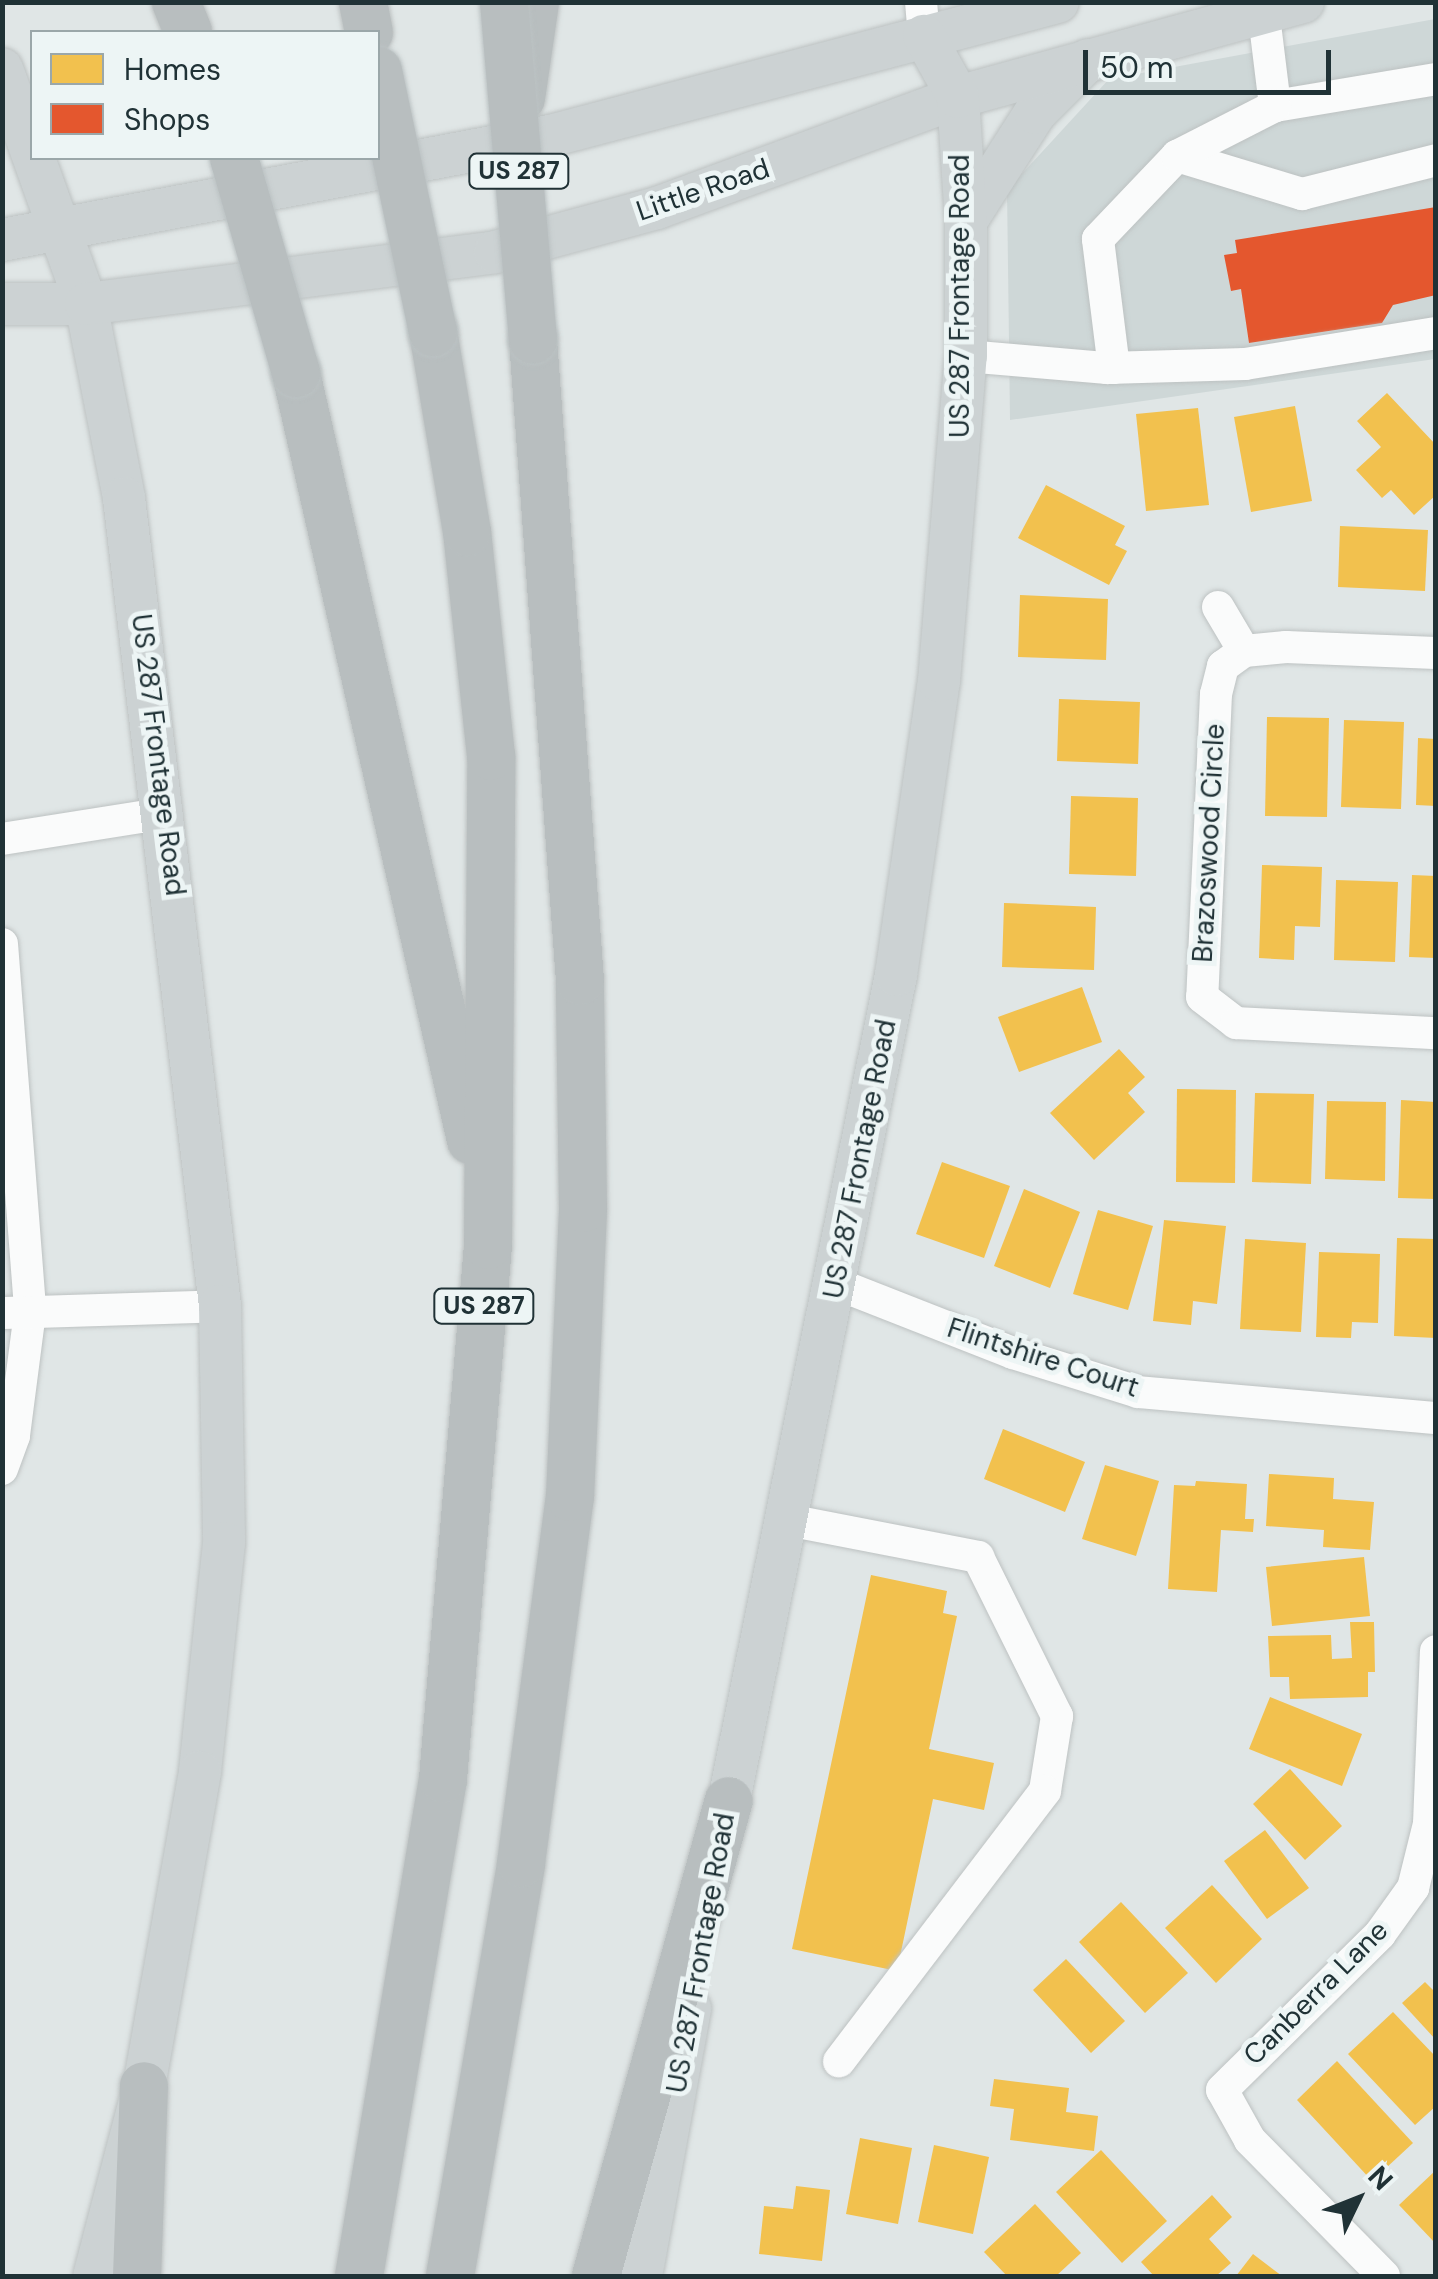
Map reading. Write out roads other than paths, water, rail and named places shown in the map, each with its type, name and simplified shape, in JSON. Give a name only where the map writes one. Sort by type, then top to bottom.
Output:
[{"type":"highway","points":[[176,2],[187,30]]},
{"type":"highway","points":[[363,2],[369,30]]},
{"type":"highway","name":"US 287","points":[[450,2276],[521,1862],[570,1497],[582,1228],[580,981],[504,2]]},
{"type":"highway","points":[[516,136],[535,2]]},
{"type":"highway","name":"US 287","points":[[359,2276],[442,1779],[488,1245],[490,756],[467,532],[434,332],[380,80]]},
{"type":"highway","points":[[235,160],[296,373],[460,1076],[488,1245]]},
{"type":"highway","points":[[596,2276],[729,1801]]},
{"type":"highway","points":[[137,2276],[144,2086]]},
{"type":"main road","points":[[2,240],[550,136],[922,20],[1058,2]]},
{"type":"main road","name":"Little Road","points":[[2,304],[86,304],[494,252],[656,208],[958,97],[1092,56],[1283,9]]},
{"type":"main road","name":"US 287 Frontage Road","points":[[641,2276],[729,1801],[837,1284],[896,974],[939,680],[966,356],[966,221],[958,97],[922,20]]},
{"type":"main road","points":[[966,221],[1034,113],[1092,56]]},
{"type":"main road","name":"US 287 Frontage Road","points":[[2,70],[30,155]]},
{"type":"main road","name":"US 287 Frontage Road","points":[[32,160],[86,304],[124,498],[166,813],[220,1306],[224,1542],[200,1772],[144,2086],[94,2276]]},
{"type":"street","points":[[1275,106],[1283,9]]},
{"type":"street","points":[[1114,368],[1098,239],[1177,156],[1275,106],[1436,79]]},
{"type":"street","points":[[1177,156],[1302,194],[1436,160]]},
{"type":"street","points":[[966,356],[1114,368],[1245,364],[1436,334]]},
{"type":"street","points":[[1218,607],[1244,651],[1436,653]]},
{"type":"street","name":"Brazoswood Circle","points":[[1244,651],[1223,666],[1216,694],[1202,996],[1236,1023],[1436,1033]]},
{"type":"street","points":[[2,839],[166,813]]},
{"type":"street","points":[[2,944],[16,1312],[14,1436],[2,1469]]},
{"type":"street","name":"Flintshire Court","points":[[837,1284],[1013,1353],[1138,1392],[1436,1418]]},
{"type":"street","points":[[16,1312],[220,1306]]},
{"type":"street","points":[[788,1520],[978,1557],[1057,1716],[1045,1792],[838,2061]]},
{"type":"street","name":"Canberra Lane","points":[[1384,2276],[1250,2140],[1222,2090],[1380,1934],[1412,1888],[1429,1824],[1436,1651]]}]
